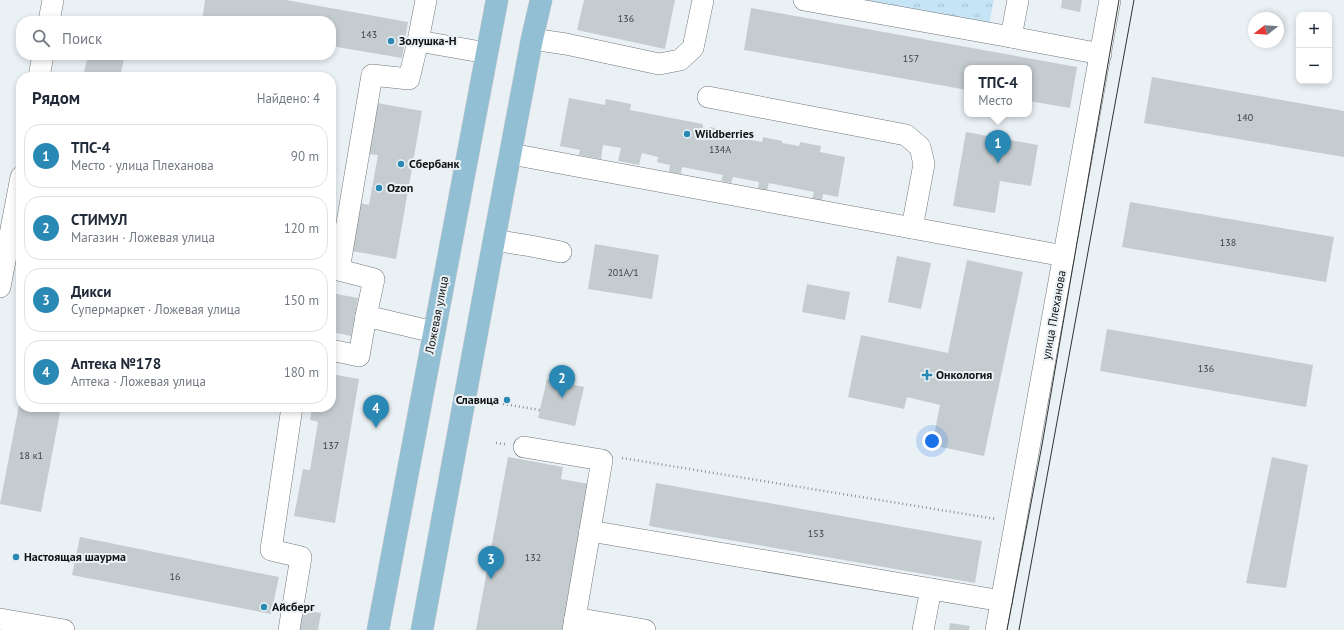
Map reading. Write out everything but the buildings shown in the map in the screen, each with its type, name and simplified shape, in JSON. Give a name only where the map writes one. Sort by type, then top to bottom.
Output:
[{"type":"main road","name":"Ложевая улица","points":[[378,630],[497,0]]},
{"type":"main road","points":[[422,630],[494,240],[532,39],[541,0]]},
{"type":"street","points":[[50,16],[53,0]]},
{"type":"street","points":[[336,351],[359,356],[374,279],[339,270],[372,75],[409,79],[426,0]]},
{"type":"street","points":[[532,39],[566,44],[659,64],[680,60],[693,48],[703,0]]},
{"type":"street","points":[[804,0],[1101,54]]},
{"type":"street","points":[[1011,37],[1018,0]]},
{"type":"street","name":"улица Плеханова","points":[[996,630],[1110,0]]},
{"type":"street","points":[[418,41],[487,53]]},
{"type":"street","points":[[40,72],[42,60]]},
{"type":"street","points":[[708,97],[906,135],[920,147],[924,164],[912,228]]},
{"type":"street","points":[[511,154],[1064,256]]},
{"type":"street","points":[[0,286],[14,253],[16,231]]},
{"type":"street","points":[[494,240],[561,252]]},
{"type":"street","points":[[366,316],[434,332]]},
{"type":"street","points":[[288,630],[301,557],[271,550],[291,412]]},
{"type":"street","points":[[524,447],[602,460],[574,624],[645,630]]},
{"type":"street","points":[[590,532],[1002,601]]},
{"type":"street","points":[[923,630],[931,589]]},
{"type":"street","points":[[0,619],[64,630]]},
{"type":"path","points":[[503,404],[540,410]]},
{"type":"path","points":[[602,460],[623,458],[1016,523]]},
{"type":"green space","points":[[864,0],[994,0],[989,24]]},
{"type":"tram line","points":[[1007,630],[1042,445],[1119,0]]},
{"type":"tram line","points":[[1019,630],[1134,0]]},
{"type":"place","name":"Золушка-Н","points":[[391,41]]},
{"type":"place","name":"Wildberries","points":[[687,134]]},
{"type":"place","name":"ТПС-4","points":[[998,163]]},
{"type":"place","name":"Сбербанк","points":[[401,164]]},
{"type":"place","name":"Ozon","points":[[379,188]]},
{"type":"place","name":"Онкология","points":[[927,375]]},
{"type":"place","name":"СТИМУЛ","points":[[562,398]]},
{"type":"place","name":"Славица","points":[[507,400]]},
{"type":"place","name":"Аптека №178","points":[[376,428]]},
{"type":"place","name":"Настоящая шаурма","points":[[16,557]]},
{"type":"place","name":"Дикси","points":[[491,579]]},
{"type":"place","name":"Айсберг","points":[[264,607]]}]
